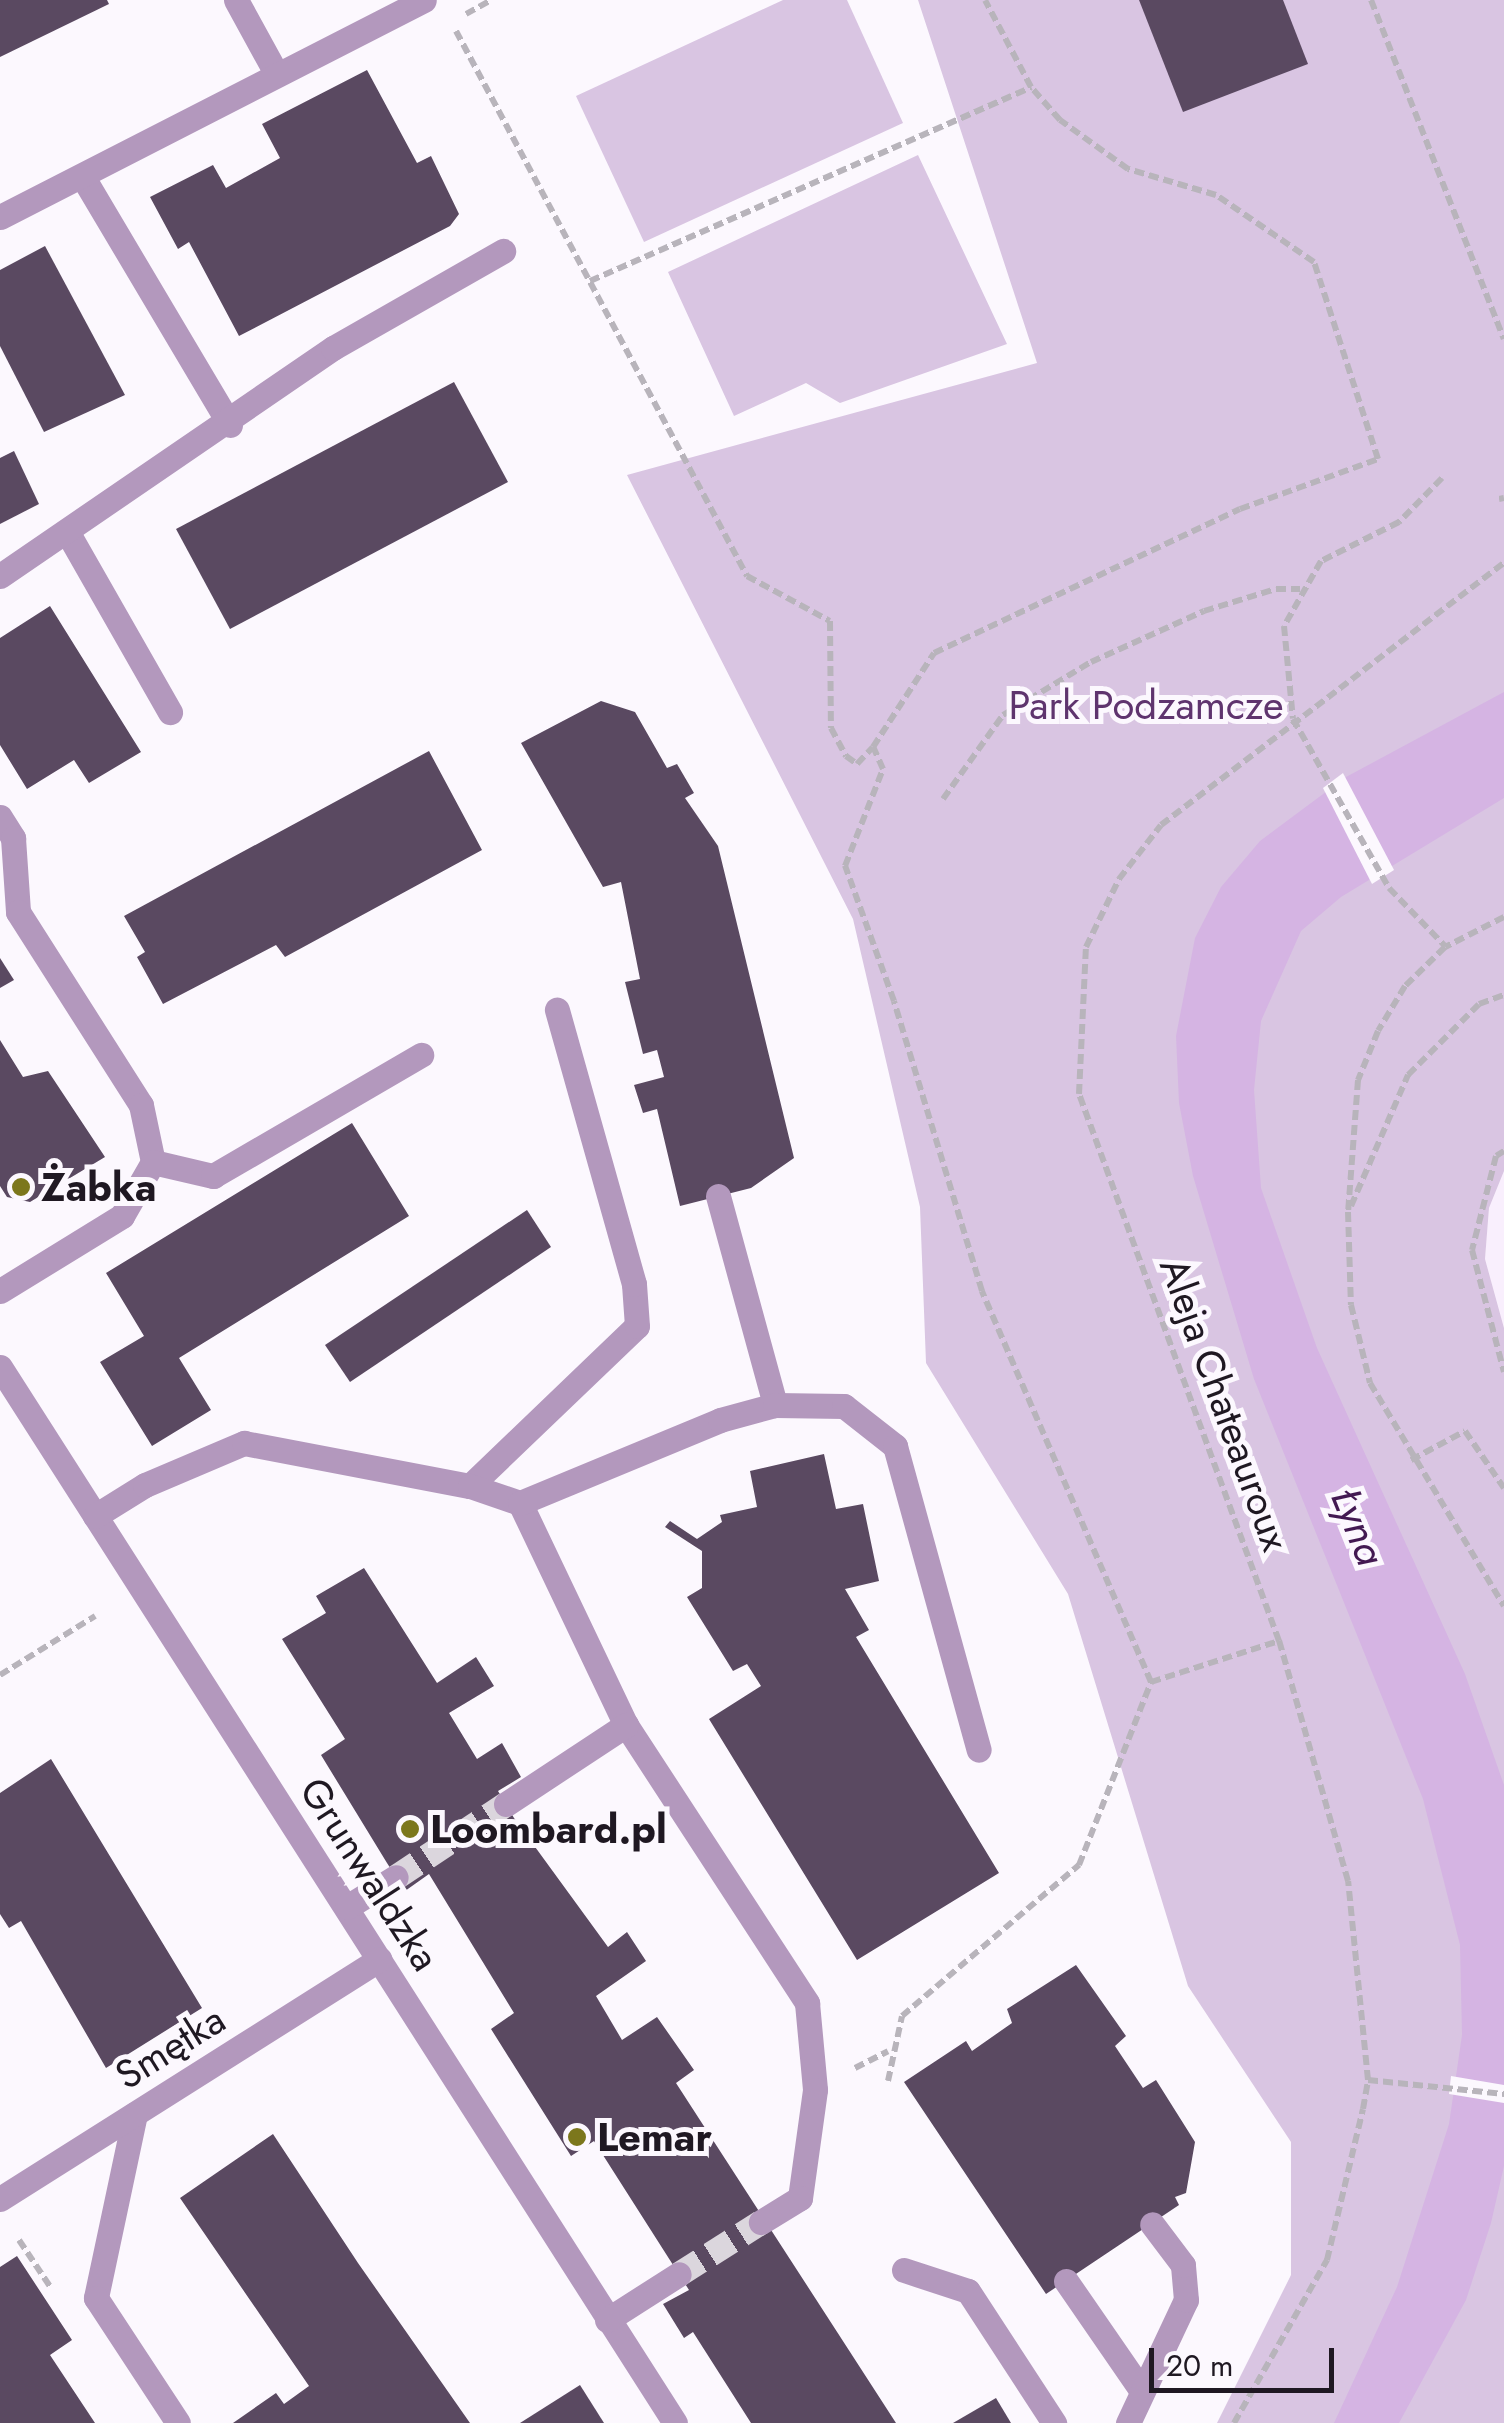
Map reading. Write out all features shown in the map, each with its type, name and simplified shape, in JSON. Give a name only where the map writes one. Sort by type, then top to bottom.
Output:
[{"type":"street","points":[[236,0],[278,74]]},
{"type":"street","points":[[0,217],[84,180],[424,0]]},
{"type":"street","points":[[84,180],[230,425]]},
{"type":"street","points":[[0,576],[69,535],[334,348],[504,251]]},
{"type":"street","points":[[69,535],[170,712]]},
{"type":"street","points":[[0,817],[13,838],[18,912],[141,1105],[153,1162],[122,1216],[0,1291]]},
{"type":"street","points":[[470,1486],[637,1326],[634,1284],[558,1010]]},
{"type":"street","points":[[153,1162],[213,1176],[420,1056]]},
{"type":"street","points":[[718,1196],[775,1405]]},
{"type":"street","name":"Grunwaldzka","points":[[1,1370],[674,2423]]},
{"type":"street","points":[[96,1516],[145,1486],[244,1443],[470,1486],[520,1503],[720,1420],[775,1405],[844,1406],[895,1446],[979,1750]]},
{"type":"street","points":[[520,1503],[626,1725],[807,2003],[814,2090],[800,2198],[761,2222]]},
{"type":"street","points":[[506,1804],[626,1725]]},
{"type":"street","points":[[347,1907],[396,1877]]},
{"type":"street","name":"Smętka","points":[[0,2199],[380,1959]]},
{"type":"street","points":[[135,2114],[96,2298],[178,2423]]},
{"type":"street","points":[[1128,2423],[1186,2300],[1182,2265],[1152,2224]]},
{"type":"street","points":[[904,2270],[968,2291],[1054,2423]]},
{"type":"street","points":[[607,2320],[679,2274]]},
{"type":"street","points":[[1066,2281],[1142,2391]]},
{"type":"path","points":[[491,0],[451,21],[747,576],[830,621],[831,728],[857,764],[873,747],[934,653],[1240,509],[1378,459],[1314,262],[1216,194],[1128,169],[1060,120],[1031,87],[984,0]]},
{"type":"path","points":[[1371,0],[1504,339]]},
{"type":"path","points":[[590,281],[1031,87]]},
{"type":"path","points":[[1442,478],[1399,522],[1321,561],[1300,589],[1284,626],[1293,719],[1322,760],[1389,888],[1446,947]]},
{"type":"path","name":"Aleja Chateauroux","points":[[1234,2423],[1327,2260],[1368,2080],[1348,1881],[1279,1641],[1080,1094],[1086,947],[1119,878],[1161,825],[1293,719],[1504,564]]},
{"type":"path","points":[[943,800],[1003,715],[1091,662],[1204,611],[1276,589],[1300,589]]},
{"type":"path","points":[[873,747],[883,768],[845,866],[894,1001],[982,1291],[1151,1682],[1078,1866],[902,2016],[888,2081]]},
{"type":"path","points":[[1504,917],[1446,947],[1405,986],[1358,1080],[1348,1212],[1351,1305],[1370,1383],[1411,1460],[1504,1606]]},
{"type":"path","points":[[1348,1212],[1408,1075],[1479,1004],[1504,995]]},
{"type":"path","points":[[1504,1151],[1496,1156],[1472,1250],[1504,1372]]},
{"type":"path","points":[[1411,1460],[1464,1431],[1504,1488]]},
{"type":"path","points":[[0,1675],[95,1616]]},
{"type":"path","points":[[1151,1682],[1279,1641]]},
{"type":"path","points":[[1368,2080],[1425,2081],[1504,2094]]},
{"type":"shaded area","points":[[1504,1171],[1504,1328],[1485,1259],[1489,1208]]},
{"type":"green space","points":[[783,0],[847,0],[903,123],[644,242],[576,96]]},
{"type":"green space","name":"Park Podzamcze","points":[[918,0],[1504,0],[1504,1171],[1489,1208],[1485,1259],[1504,1328],[1504,2423],[1217,2423],[1291,2275],[1291,2142],[1188,1986],[1068,1594],[926,1363],[920,1207],[853,919],[627,475],[1037,363]]},
{"type":"green space","points":[[918,155],[1007,344],[840,403],[806,383],[734,416],[668,272]]},
{"type":"water","name":"Łyna","points":[[1504,692],[1504,798],[1341,897],[1301,931],[1261,1021],[1254,1090],[1261,1188],[1317,1348],[1465,1674],[1504,1785],[1504,2166],[1491,2223],[1466,2300],[1399,2423],[1334,2423],[1397,2287],[1449,2124],[1462,2035],[1460,1945],[1423,1799],[1254,1379],[1193,1176],[1179,1103],[1176,1036],[1195,938],[1221,887],[1260,841],[1346,777]]},
{"type":"pier","points":[[1343,773],[1394,870],[1372,884],[1323,788]]},
{"type":"pier","points":[[1451,2076],[1504,2085],[1504,2103],[1449,2094]]},
{"type":"building","points":[[0,0],[107,0],[109,4],[0,57]]},
{"type":"building","points":[[1139,0],[1283,0],[1308,64],[1183,112]]},
{"type":"building","points":[[367,70],[417,163],[431,156],[459,214],[450,226],[239,336],[189,242],[178,249],[150,197],[213,165],[226,188],[280,158],[262,124]]},
{"type":"building","points":[[45,246],[125,395],[44,432],[0,346],[0,270]]},
{"type":"building","points":[[454,382],[508,482],[230,629],[176,529]]},
{"type":"building","points":[[14,451],[39,504],[0,524],[0,458]]},
{"type":"building","points":[[50,606],[141,752],[89,783],[74,760],[27,789],[0,745],[0,638]]},
{"type":"building","points":[[601,701],[635,712],[667,768],[677,764],[694,793],[685,798],[718,846],[794,1158],[751,1188],[680,1206],[657,1109],[643,1113],[634,1085],[664,1077],[657,1050],[643,1054],[625,982],[640,979],[621,882],[603,887],[521,743]]},
{"type":"building","points":[[429,751],[482,850],[285,957],[276,945],[163,1004],[137,957],[145,952],[124,916]]},
{"type":"building","points":[[0,958],[14,980],[0,988]]},
{"type":"building","points":[[0,1040],[23,1077],[48,1071],[105,1157],[30,1202],[7,1197],[0,1186]]},
{"type":"building","points":[[352,1123],[409,1216],[179,1358],[211,1410],[152,1446],[100,1362],[144,1336],[106,1273]]},
{"type":"building","points":[[527,1210],[551,1247],[350,1382],[325,1345]]},
{"type":"building","points":[[824,1454],[836,1509],[863,1504],[879,1581],[845,1589],[869,1630],[856,1637],[999,1873],[857,1960],[709,1719],[761,1686],[747,1664],[733,1671],[687,1597],[702,1588],[702,1551],[665,1527],[670,1521],[697,1539],[722,1522],[720,1515],[757,1507],[750,1471]]},
{"type":"building","points":[[364,1568],[437,1683],[476,1657],[494,1686],[449,1713],[477,1759],[502,1743],[521,1777],[498,1791],[514,1818],[608,1947],[627,1932],[646,1961],[596,1996],[622,2040],[657,2017],[694,2070],[676,2083],[896,2423],[751,2423],[693,2332],[684,2338],[663,2304],[689,2290],[594,2141],[571,2156],[491,2029],[514,2013],[429,1874],[405,1891],[387,1863],[321,1755],[345,1739],[282,1639],[326,1613],[316,1596]]},
{"type":"building","points":[[51,1759],[202,2008],[106,2068],[21,1921],[9,1928],[0,1914],[0,1793]]},
{"type":"building","points":[[1076,1965],[1126,2036],[1115,2046],[1143,2088],[1156,2080],[1195,2142],[1186,2193],[1175,2197],[1179,2205],[1046,2294],[904,2082],[966,2041],[972,2051],[1012,2023],[1007,2009]]},
{"type":"building","points":[[273,2134],[470,2423],[233,2423],[276,2393],[284,2404],[309,2386],[180,2198]]},
{"type":"building","points":[[17,2256],[72,2340],[50,2355],[95,2423],[0,2423],[0,2267]]},
{"type":"building","points":[[580,2385],[604,2423],[520,2423]]},
{"type":"building","points":[[996,2398],[1011,2423],[953,2423]]},
{"type":"tunnel","points":[[396,1877],[506,1804]]},
{"type":"tunnel","points":[[679,2274],[761,2222]]},
{"type":"place","name":"Żabka","points":[[21,1187]]},
{"type":"place","name":"Loombard.pl","points":[[410,1829]]},
{"type":"place","name":"Lemar","points":[[577,2137]]}]
